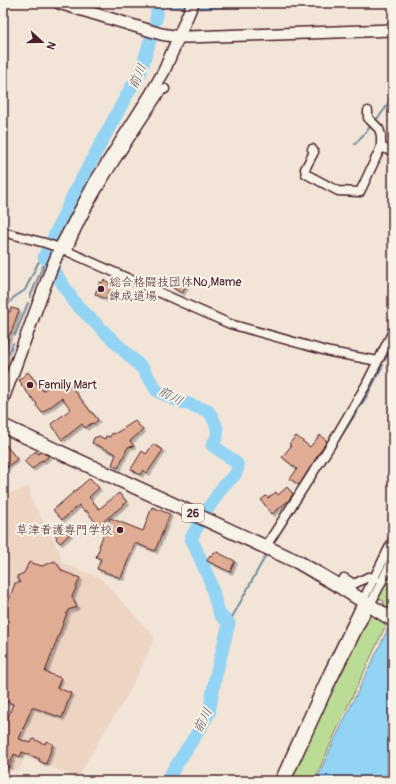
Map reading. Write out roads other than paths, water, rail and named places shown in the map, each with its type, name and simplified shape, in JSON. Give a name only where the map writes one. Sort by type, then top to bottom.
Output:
[{"type":"main road","name":"26","points":[[3,426],[266,546],[298,562],[393,620]]},
{"type":"street","points":[[59,3],[161,34],[179,37],[393,30]]},
{"type":"street","points":[[3,399],[50,272],[60,251],[95,182],[164,71],[193,3]]},
{"type":"street","points":[[60,251],[74,233],[103,181],[161,91],[165,89]]},
{"type":"street","points":[[312,149],[314,152],[305,169],[306,174],[338,191],[360,192],[381,147],[381,135],[379,129],[368,118],[368,110]]},
{"type":"street","points":[[381,147],[393,152]]},
{"type":"street","points":[[3,232],[45,243],[60,251],[230,324],[330,352],[378,362]]},
{"type":"street","points":[[266,546],[332,443],[366,385],[393,331]]},
{"type":"street","points":[[369,604],[375,578],[393,540]]},
{"type":"street","points":[[280,781],[393,559]]},
{"type":"street","points":[[339,586],[344,578],[354,584],[368,577],[375,578]]},
{"type":"street","points":[[286,781],[295,753]]},
{"type":"water","points":[[164,3],[375,3],[192,9],[166,7]]},
{"type":"water","points":[[393,618],[393,781],[316,781],[335,740]]},
{"type":"waterway","name":"前川","points":[[156,20],[158,3]]},
{"type":"waterway","name":"前川","points":[[52,241],[73,195],[129,91],[140,74],[151,37]]},
{"type":"waterway","points":[[374,122],[387,105],[391,96],[393,85]]},
{"type":"waterway","points":[[355,144],[371,126]]},
{"type":"waterway","name":"前川","points":[[47,260],[44,257],[48,248]]},
{"type":"waterway","points":[[3,311],[13,298],[25,290],[38,263],[44,257]]},
{"type":"waterway","points":[[30,297],[46,259]]},
{"type":"waterway","name":"前川","points":[[56,274],[75,303],[143,369],[157,391],[171,398],[208,411],[212,416],[217,433],[217,437],[212,445],[233,460],[237,464],[238,468],[235,475],[223,486],[205,513]]},
{"type":"waterway","points":[[15,335],[28,303]]},
{"type":"waterway","points":[[9,354],[13,343]]},
{"type":"waterway","points":[[385,360],[393,344]]},
{"type":"waterway","points":[[276,539],[367,396],[383,365]]},
{"type":"waterway","name":"前川","points":[[166,781],[209,713],[215,679],[229,623],[220,615],[210,581],[191,538],[200,522]]},
{"type":"waterway","points":[[229,623],[267,553]]},
{"type":"place","name":"総合格闘技団体No,Mame 錬成道場","points":[[101,289]]},
{"type":"place","name":"Family Mart","points":[[30,385]]},
{"type":"place","name":"草津看護専門学校","points":[[120,530]]}]
